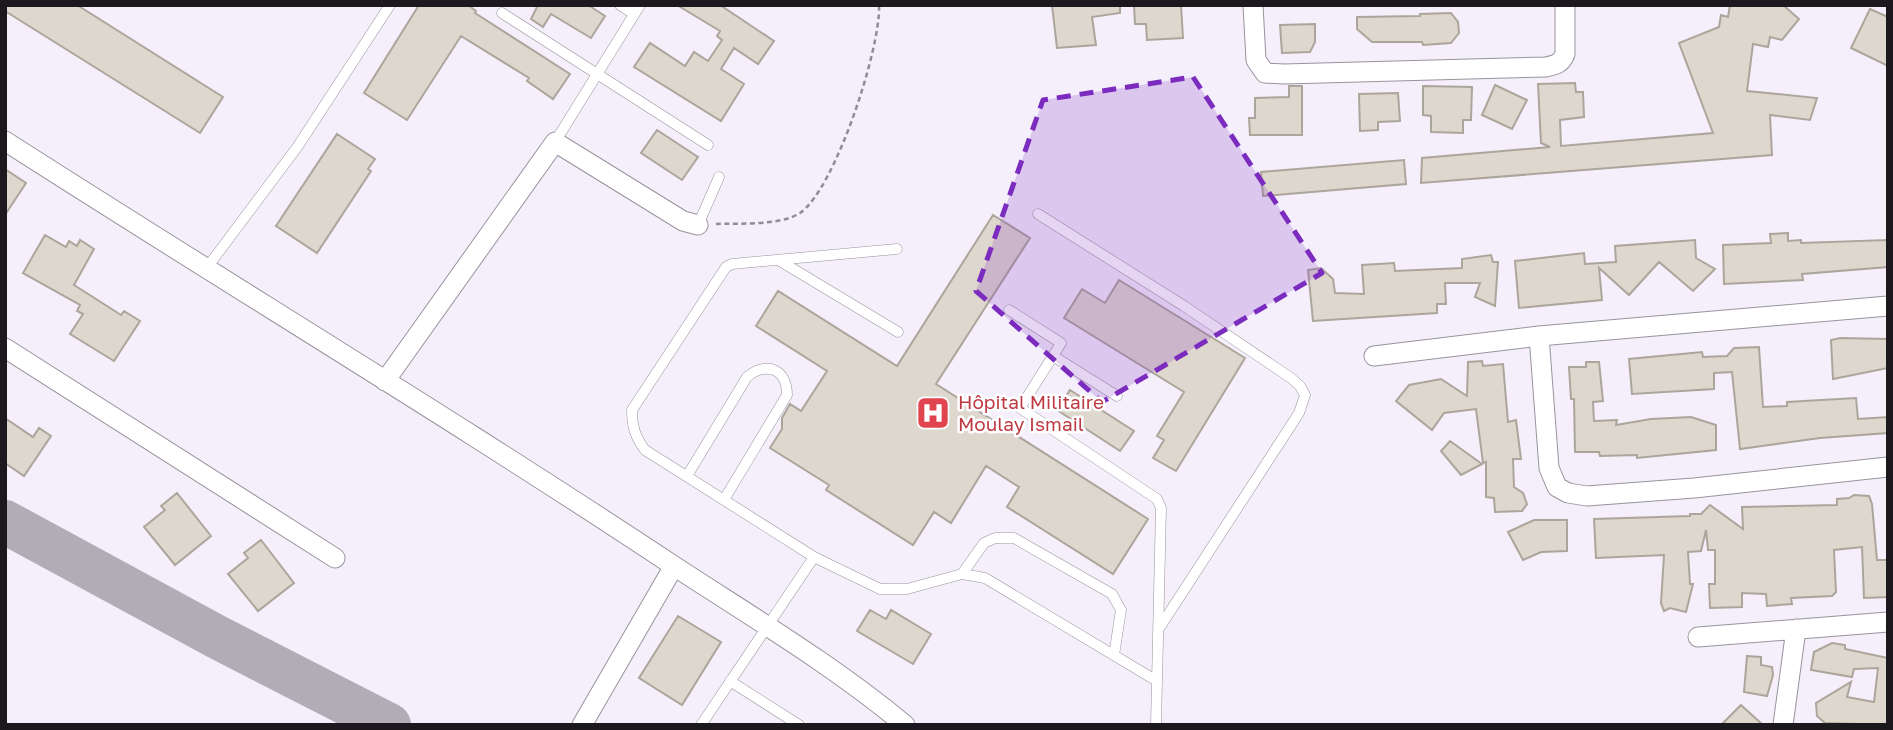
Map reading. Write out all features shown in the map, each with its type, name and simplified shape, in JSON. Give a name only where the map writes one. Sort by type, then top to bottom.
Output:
[{"type":"street","points":[[1253,5],[1256,60],[1265,73],[1284,75],[1546,67],[1562,61],[1565,54],[1565,5]]},
{"type":"street","points":[[5,141],[206,270],[606,519],[768,626],[905,725]]},
{"type":"street","points":[[385,382],[555,142],[683,221],[698,225]]},
{"type":"street","points":[[1374,355],[1539,336],[1888,306]]},
{"type":"street","points":[[1539,336],[1549,468],[1557,487],[1568,493],[1587,496],[1694,488],[1888,467]]},
{"type":"street","points":[[5,348],[335,558]]},
{"type":"street","points":[[582,725],[674,566]]},
{"type":"street","points":[[1698,637],[1888,622]]},
{"type":"street","points":[[1783,725],[1796,629]]},
{"type":"lane","points":[[206,270],[298,146],[390,5]]},
{"type":"lane","points":[[555,142],[637,10],[620,5]]},
{"type":"lane","points":[[502,13],[708,145]]},
{"type":"lane","points":[[698,225],[719,177]]},
{"type":"lane","points":[[1038,214],[1184,306],[1280,371],[1300,386],[1305,395],[1299,413],[1160,627]]},
{"type":"lane","points":[[897,249],[732,264],[726,267],[632,410],[637,440],[658,459],[725,498],[814,556],[880,589],[907,589],[962,574],[985,578],[1157,681]]},
{"type":"lane","points":[[780,261],[898,332]]},
{"type":"lane","points":[[1009,310],[1061,343],[1020,408],[1157,499],[1161,508],[1156,725]]},
{"type":"lane","points":[[1053,356],[1117,396]]},
{"type":"lane","points":[[687,476],[747,377],[757,369],[771,369],[787,383],[787,395],[725,498]]},
{"type":"lane","points":[[962,574],[984,543],[995,538],[1014,538],[1112,594],[1121,610],[1114,655]]},
{"type":"lane","points":[[701,725],[814,556]]},
{"type":"lane","points":[[730,681],[799,725]]},
{"type":"path","points":[[698,225],[784,220],[800,213],[813,199],[856,112],[875,43],[879,5]]},
{"type":"highlighted area","points":[[1193,77],[1322,273],[1102,402],[976,291],[1043,100]]},
{"type":"building","points":[[5,5],[77,5],[223,97],[200,133],[5,11]]},
{"type":"building","points":[[419,5],[468,5],[475,13],[570,74],[553,99],[527,81],[529,78],[461,36],[407,120],[364,93]]},
{"type":"building","points":[[538,5],[588,5],[605,16],[591,38],[551,14],[543,27],[531,19]]},
{"type":"building","points":[[677,5],[720,5],[774,41],[758,64],[734,48],[721,69],[744,84],[721,121],[634,67],[650,43],[685,66],[694,52],[708,61],[722,40],[717,36],[720,31]]},
{"type":"building","points":[[1052,5],[1120,5],[1120,13],[1092,17],[1096,45],[1057,48]]},
{"type":"building","points":[[1134,5],[1181,5],[1183,38],[1147,40],[1146,24],[1135,24]]},
{"type":"building","points":[[1730,5],[1783,5],[1799,19],[1782,40],[1770,37],[1768,47],[1753,44],[1747,91],[1817,98],[1810,120],[1770,115],[1772,155],[1421,183],[1422,158],[1550,147],[1541,143],[1538,84],[1575,83],[1576,92],[1583,92],[1584,117],[1560,120],[1561,146],[1713,133],[1679,43],[1719,27],[1721,15],[1728,17]]},
{"type":"building","points":[[1870,9],[1888,17],[1888,66],[1851,48]]},
{"type":"building","points":[[1451,13],[1458,22],[1459,33],[1451,43],[1423,45],[1422,42],[1372,42],[1357,29],[1357,17]]},
{"type":"building","points":[[1315,24],[1315,42],[1310,52],[1282,53],[1280,25]]},
{"type":"building","points":[[1495,85],[1527,100],[1512,129],[1482,115]]},
{"type":"building","points":[[1289,86],[1302,86],[1302,135],[1250,135],[1249,118],[1255,118],[1255,98],[1289,97]]},
{"type":"building","points":[[1423,86],[1472,87],[1471,120],[1463,120],[1463,133],[1431,132],[1431,116],[1423,115]]},
{"type":"building","points":[[1398,93],[1400,121],[1378,122],[1378,130],[1360,131],[1359,94]]},
{"type":"building","points":[[657,130],[698,157],[682,180],[641,153]]},
{"type":"building","points":[[337,134],[375,159],[368,169],[371,171],[317,253],[276,226]]},
{"type":"building","points":[[1404,160],[1406,184],[1263,196],[1261,172]]},
{"type":"building","points":[[5,169],[26,183],[5,215]]},
{"type":"building","name":"Hôpital Militaire Moulay Ismail","points":[[993,215],[1030,238],[936,384],[1148,519],[1113,574],[1007,507],[1019,487],[986,466],[951,523],[934,512],[913,545],[826,490],[829,485],[770,448],[782,429],[782,418],[790,404],[801,411],[827,371],[756,326],[778,291],[897,366]]},
{"type":"building","points":[[1788,233],[1788,241],[1801,240],[1801,243],[1888,240],[1888,267],[1802,274],[1803,280],[1724,284],[1723,245],[1771,243],[1770,234]]},
{"type":"building","points":[[45,235],[66,247],[69,241],[77,246],[80,240],[94,249],[74,285],[121,315],[124,311],[140,321],[114,361],[70,334],[83,314],[77,311],[80,305],[23,273]]},
{"type":"building","points":[[1695,240],[1696,258],[1715,269],[1693,291],[1659,262],[1629,295],[1599,268],[1602,300],[1519,308],[1515,261],[1584,253],[1585,264],[1616,262],[1615,246]]},
{"type":"building","points":[[1491,255],[1493,262],[1498,262],[1495,306],[1475,297],[1480,283],[1445,283],[1446,304],[1437,304],[1437,313],[1313,321],[1308,270],[1321,268],[1333,279],[1335,293],[1364,294],[1362,265],[1394,263],[1395,271],[1462,268],[1462,259]]},
{"type":"building","points":[[1119,280],[1245,358],[1176,471],[1153,458],[1164,440],[1157,436],[1184,392],[1064,318],[1082,289],[1105,303]]},
{"type":"building","points":[[1888,339],[1888,368],[1833,379],[1831,340]]},
{"type":"building","points":[[1759,347],[1763,407],[1787,406],[1787,402],[1856,398],[1858,419],[1888,417],[1888,433],[1820,438],[1740,449],[1732,372],[1714,373],[1714,389],[1632,394],[1629,359],[1702,352],[1703,357],[1727,356],[1734,348]]},
{"type":"building","points":[[1482,361],[1483,366],[1503,364],[1508,422],[1516,420],[1521,459],[1513,459],[1514,487],[1523,493],[1527,504],[1522,511],[1495,512],[1494,498],[1486,497],[1486,462],[1483,463],[1476,409],[1444,413],[1432,430],[1396,401],[1409,385],[1441,379],[1467,396],[1468,362]]},
{"type":"building","points":[[1586,362],[1599,362],[1603,401],[1593,402],[1594,421],[1617,420],[1616,425],[1651,419],[1691,417],[1716,425],[1716,450],[1637,458],[1637,455],[1600,456],[1599,452],[1575,452],[1574,399],[1571,399],[1569,367],[1586,367]]},
{"type":"building","points":[[1070,390],[1134,431],[1120,451],[1057,410]]},
{"type":"building","points":[[5,418],[33,437],[39,428],[51,436],[24,476],[5,463]]},
{"type":"building","points":[[1450,441],[1482,464],[1461,475],[1441,451]]},
{"type":"building","points":[[177,493],[211,536],[175,565],[144,527],[165,510],[161,506]]},
{"type":"building","points":[[1854,495],[1869,496],[1872,504],[1877,560],[1888,560],[1888,597],[1864,598],[1862,547],[1834,550],[1836,592],[1832,596],[1791,598],[1792,604],[1767,606],[1766,594],[1742,593],[1742,607],[1710,608],[1709,584],[1715,584],[1715,550],[1708,550],[1706,530],[1701,551],[1688,552],[1690,584],[1693,584],[1686,612],[1670,608],[1664,611],[1661,603],[1664,555],[1596,558],[1594,519],[1690,516],[1701,514],[1710,505],[1743,529],[1742,507],[1837,505],[1837,499]]},
{"type":"building","points":[[1534,520],[1567,520],[1567,551],[1541,552],[1523,560],[1508,532]]},
{"type":"building","points":[[261,540],[294,583],[258,611],[228,574],[248,558],[244,553]]},
{"type":"building","points":[[870,610],[886,619],[891,610],[931,634],[913,664],[857,631]]},
{"type":"building","points":[[678,616],[721,642],[682,705],[639,678]]},
{"type":"building","points":[[1832,643],[1845,645],[1845,649],[1888,658],[1888,725],[1825,723],[1817,716],[1816,703],[1851,682],[1847,697],[1874,702],[1878,668],[1854,669],[1852,677],[1811,670],[1814,652]]},
{"type":"building","points":[[1747,656],[1761,657],[1761,665],[1772,667],[1773,675],[1767,696],[1744,692]]},
{"type":"building","points":[[1741,705],[1763,725],[1721,725]]},
{"type":"taxiway","points":[[5,522],[217,637],[389,725]]},
{"type":"place","name":"Hôpital Militaire Moulay Ismail","points":[[933,413]]}]
